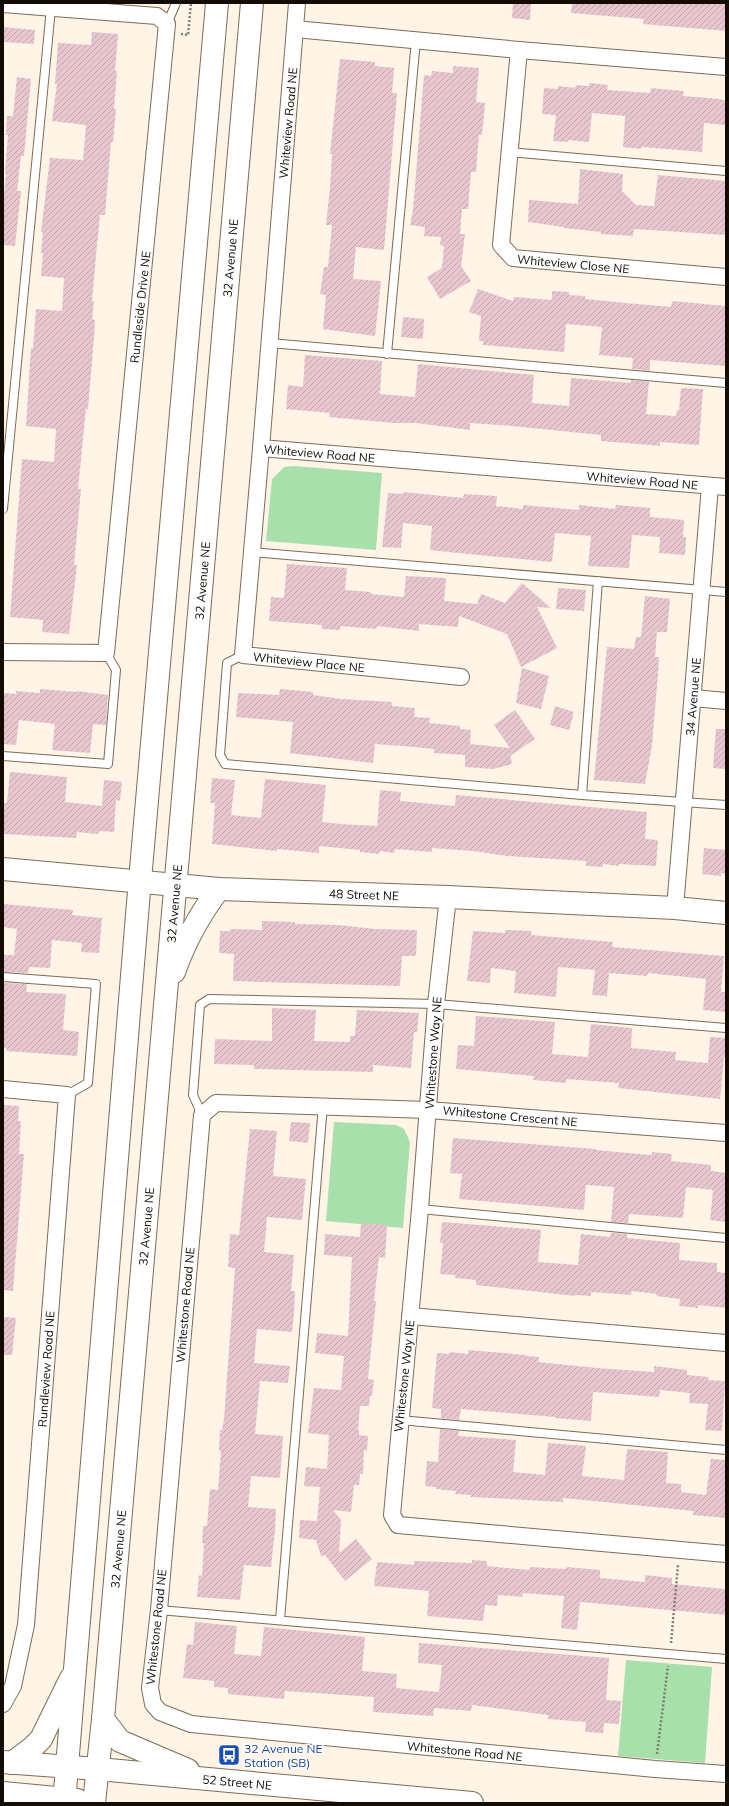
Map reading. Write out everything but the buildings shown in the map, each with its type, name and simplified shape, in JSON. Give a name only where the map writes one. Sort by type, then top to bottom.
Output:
[{"type":"main road","points":[[64,1801],[140,882],[217,3]]},
{"type":"main road","name":"32 Avenue NE","points":[[99,1802],[98,1769],[252,3]]},
{"type":"main road","name":"48 Street NE","points":[[3,869],[219,888],[448,897],[676,908],[726,912]]},
{"type":"main road","points":[[165,997],[183,948],[199,916],[219,888]]},
{"type":"main road","points":[[8,1763],[32,1748],[41,1739],[76,1668]]},
{"type":"main road","points":[[103,1719],[120,1741],[160,1759],[215,1780]]},
{"type":"main road","name":"52 Street NE","points":[[8,1763],[98,1769],[472,1803]]},
{"type":"main road","points":[[3,1793],[64,1801],[99,1802]]},
{"type":"street","name":"Whiteview Road NE","points":[[297,3],[261,448],[718,487]]},
{"type":"street","points":[[3,4],[157,16],[167,24]]},
{"type":"street","name":"Rundleside Drive NE","points":[[106,653],[167,24]]},
{"type":"street","points":[[295,28],[519,50],[726,67]]},
{"type":"street","name":"Whiteview Close NE","points":[[519,50],[501,245],[513,258],[726,277]]},
{"type":"street","name":"Whiteview Place NE","points":[[261,448],[243,655],[461,677]]},
{"type":"street","name":"34 Avenue NE","points":[[676,908],[702,590],[718,487]]},
{"type":"street","points":[[3,652],[106,653]]},
{"type":"street","points":[[693,698],[726,701]]},
{"type":"street","name":"Whitestone Way NE","points":[[448,897],[436,1004],[420,1210],[392,1515],[398,1526],[726,1554]]},
{"type":"street","points":[[3,1089],[67,1095]]},
{"type":"street","name":"Rundleview Road NE","points":[[3,1704],[13,1686],[26,1625],[67,1095]]},
{"type":"street","name":"Whitestone Crescent NE","points":[[202,1115],[216,1103],[323,1105],[428,1110],[726,1133]]},
{"type":"street","name":"Whitestone Road NE","points":[[202,1115],[159,1610],[150,1688],[153,1704],[160,1712],[191,1724],[655,1769],[726,1774]]},
{"type":"street","points":[[410,1316],[726,1343]]},
{"type":"lane","points":[[167,24],[176,3]]},
{"type":"lane","points":[[3,509],[51,8]]},
{"type":"lane","points":[[387,354],[416,40]]},
{"type":"lane","points":[[509,152],[726,171]]},
{"type":"lane","points":[[270,343],[726,383]]},
{"type":"lane","points":[[251,552],[726,592]]},
{"type":"lane","points":[[582,795],[598,581]]},
{"type":"lane","points":[[3,756],[108,764],[116,670],[106,653]]},
{"type":"lane","points":[[243,655],[227,663],[220,755],[226,764],[582,795],[726,805]]},
{"type":"lane","points":[[3,977],[96,984],[88,1083],[67,1095]]},
{"type":"lane","points":[[202,1115],[193,1095],[200,1005],[209,999],[436,1004],[726,1028]]},
{"type":"lane","points":[[280,1620],[323,1105]]},
{"type":"lane","points":[[420,1210],[726,1238]]},
{"type":"lane","points":[[400,1420],[726,1450]]},
{"type":"lane","points":[[159,1610],[726,1659]]},
{"type":"path","points":[[655,1769],[669,1654],[679,1550]]},
{"type":"green space","points":[[293,466],[382,473],[376,550],[266,541],[272,479],[284,467]]},
{"type":"green space","points":[[334,1122],[396,1125],[404,1129],[410,1142],[403,1228],[326,1221]]},
{"type":"green space","points":[[626,1660],[712,1667],[705,1763],[618,1756]]},
{"type":"place","name":"32 Avenue NE Station (SB)","points":[[229,1755]]}]
